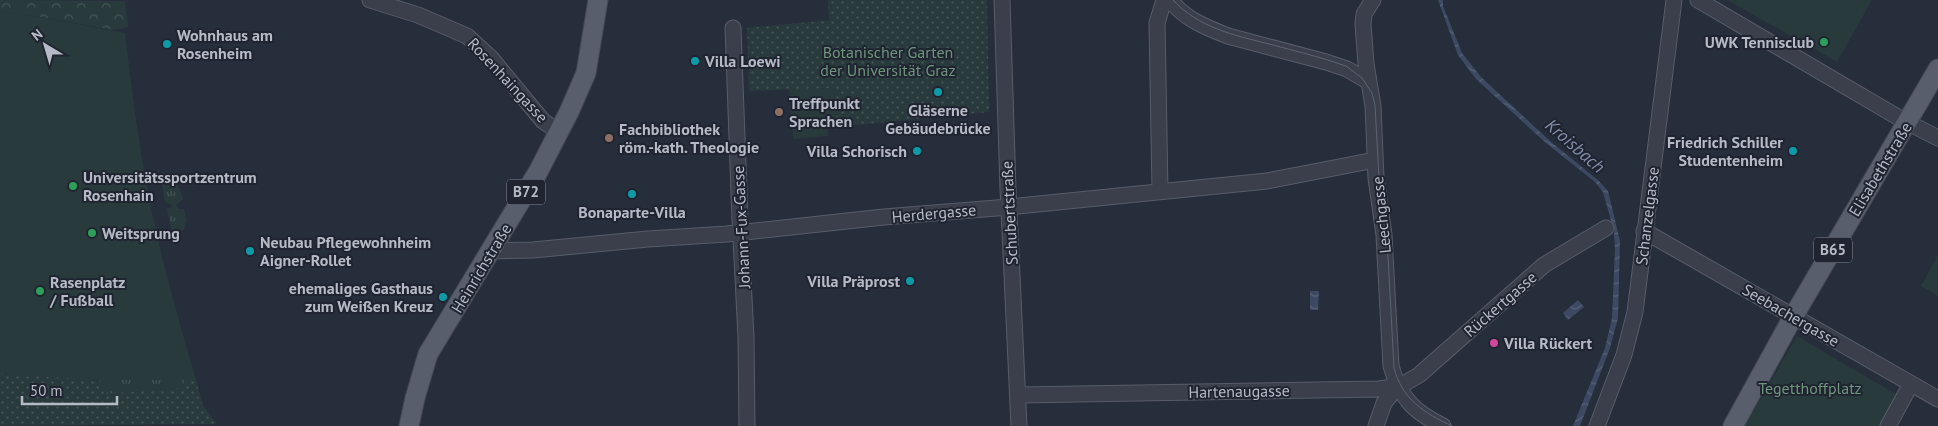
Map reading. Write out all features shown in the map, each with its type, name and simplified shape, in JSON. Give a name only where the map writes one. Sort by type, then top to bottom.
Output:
[{"type":"main road","name":"Heinrichstraße","points":[[409,426],[428,354],[538,172],[559,132],[586,72],[598,0]]},
{"type":"main road","name":"Elisabethstraße","points":[[1733,426],[1938,69]]},
{"type":"street","name":"Rosenhaingasse","points":[[370,0],[418,15],[467,36],[491,58],[544,121],[559,132]]},
{"type":"street","name":"Schubertstraße","points":[[1002,0],[1019,426]]},
{"type":"street","points":[[1160,191],[1157,23],[1164,0]]},
{"type":"street","points":[[1170,0],[1184,14],[1228,36],[1347,68],[1369,82]]},
{"type":"street","name":"Leechgasse","points":[[1374,0],[1364,14],[1363,24],[1373,106],[1375,160],[1384,236],[1391,366],[1398,386]]},
{"type":"street","name":"Schanzelgasse","points":[[1597,426],[1624,355],[1635,312],[1674,0]]},
{"type":"street","points":[[1698,0],[1938,138]]},
{"type":"street","name":"Johann-Fux-Gasse","points":[[733,28],[746,337],[747,426]]},
{"type":"street","name":"Herdergasse","points":[[491,251],[533,250],[741,232],[1274,180],[1375,160]]},
{"type":"street","name":"Rückertgasse","points":[[1398,386],[1419,375],[1544,265],[1606,228]]},
{"type":"street","name":"Seebachergasse","points":[[1644,231],[1938,399]]},
{"type":"street","points":[[1888,426],[1911,384]]},
{"type":"street","points":[[1376,426],[1384,403],[1398,386],[1414,409],[1443,426]]},
{"type":"street","name":"Hartenaugasse","points":[[1018,395],[1379,389],[1398,386]]},
{"type":"green space","points":[[0,0],[125,1],[128,27],[113,30],[41,17],[0,12]]},
{"type":"green space","name":"Botanischer Garten der Universität Graz","points":[[828,0],[987,0],[989,112],[836,127],[834,88],[749,91],[747,28],[829,20]]},
{"type":"green space","name":"UWK Tennisclub","points":[[1727,0],[1872,0],[1837,62]]},
{"type":"green space","name":"Universitätssportzentrum Rosenhain","points":[[0,12],[41,17],[125,33],[139,140],[150,203],[165,270],[196,380],[74,380],[0,373]]},
{"type":"green space","points":[[834,88],[836,127],[828,128],[828,136],[793,139],[789,89]]},
{"type":"green space","points":[[162,172],[170,173],[183,199],[176,205],[178,209],[184,209],[186,220],[184,229],[177,234],[172,232],[167,209],[172,207],[172,205],[165,202],[160,174]]},
{"type":"green space","points":[[1938,255],[1938,296],[1921,286]]},
{"type":"green space","name":"Tegetthoffplatz","points":[[1797,336],[1899,396],[1882,426],[1745,426]]},
{"type":"green space","points":[[93,366],[188,376],[180,388],[105,394]]},
{"type":"green space","points":[[0,373],[100,381],[105,394],[180,388],[185,380],[196,380],[203,406],[217,424],[0,426]]},
{"type":"water","name":"Kroisbach","points":[[1438,0],[1443,0],[1443,6],[1462,53],[1481,77],[1550,141],[1599,181],[1608,191],[1620,241],[1618,318],[1610,348],[1580,426],[1573,426],[1605,348],[1612,318],[1614,231],[1603,192],[1595,182],[1546,143],[1476,79],[1458,55]]},
{"type":"water","points":[[1310,291],[1319,291],[1318,310],[1310,310]]},
{"type":"water","points":[[1578,300],[1584,307],[1568,320],[1563,313]]},
{"type":"tram line","points":[[1173,0],[1183,10],[1218,29],[1346,66],[1362,78],[1372,93],[1375,105],[1379,178],[1387,238],[1394,368],[1408,397],[1432,416],[1452,426]]},
{"type":"place","name":"UWK Tennisclub","points":[[1824,42]]},
{"type":"place","name":"Wohnhaus am Rosenheim","points":[[167,44]]},
{"type":"place","name":"Villa Loewi","points":[[695,61]]},
{"type":"place","name":"Gläserne Gebäudebrücke","points":[[938,92]]},
{"type":"place","name":"Treffpunkt Sprachen","points":[[779,112]]},
{"type":"place","name":"Fachbibliothek röm.-kath. Theologie","points":[[609,138]]},
{"type":"place","name":"Villa Schorisch","points":[[917,151]]},
{"type":"place","name":"Friedrich Schiller Studentenheim","points":[[1793,151]]},
{"type":"place","name":"Universitätssportzentrum Rosenhain","points":[[73,186]]},
{"type":"place","name":"Bonaparte-Villa","points":[[632,194]]},
{"type":"place","name":"Weitsprung","points":[[92,233]]},
{"type":"place","name":"Neubau Pflegewohnheim Aigner-Rollet","points":[[250,251]]},
{"type":"place","name":"Villa Präprost","points":[[910,281]]},
{"type":"place","name":"Rasenplatz / Fußball","points":[[40,291]]},
{"type":"place","name":"ehemaliges Gasthaus zum Weißen Kreuz","points":[[443,297]]},
{"type":"place","name":"Villa Rückert","points":[[1494,343]]}]
